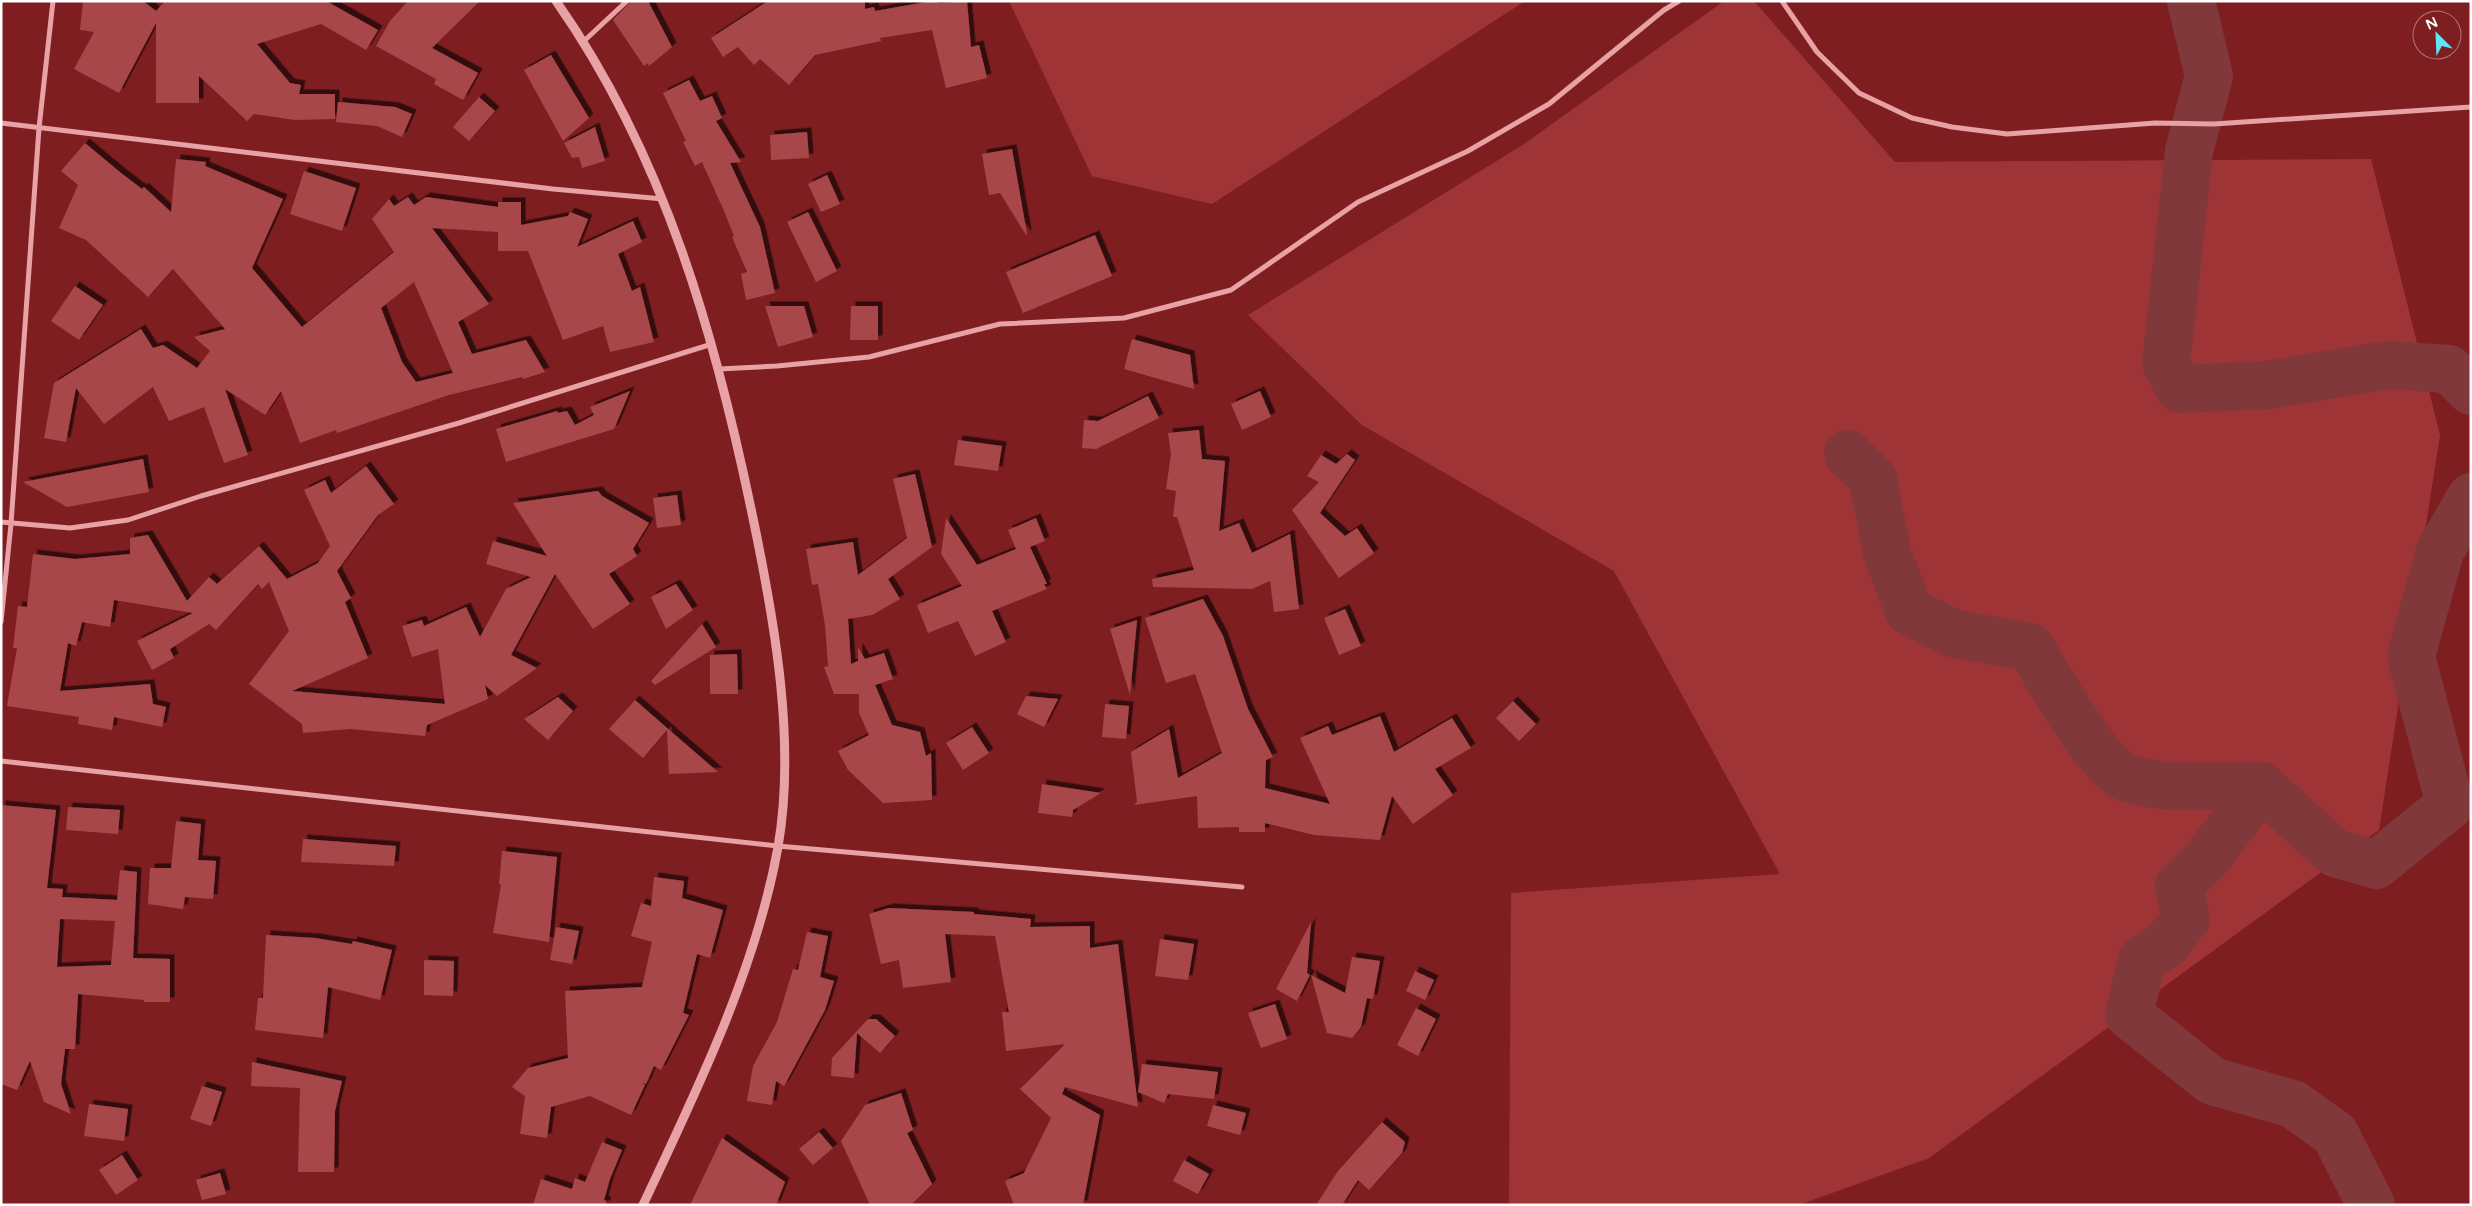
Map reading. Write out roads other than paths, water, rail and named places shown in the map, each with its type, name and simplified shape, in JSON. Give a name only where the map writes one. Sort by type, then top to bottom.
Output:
[{"type":"street","points":[[1,622],[12,524],[39,128],[53,1]]},
{"type":"street","points":[[556,1],[584,42],[629,124],[663,199],[713,344],[732,415],[767,582],[783,707],[784,792],[778,846],[758,933],[685,1115],[643,1205]]},
{"type":"street","points":[[584,42],[626,1]]},
{"type":"street","points":[[719,369],[777,366],[869,357],[1000,324],[1124,318],[1231,290],[1358,202],[1468,151],[1549,104],[1664,10],[1679,1]]},
{"type":"street","points":[[1782,1],[1817,52],[1859,93],[1912,118],[1952,127],[2007,134],[2155,123],[2214,124],[2471,107]]},
{"type":"street","points":[[1,123],[553,188],[663,199]]},
{"type":"street","points":[[1,522],[70,528],[128,520],[201,496],[459,423],[713,344]]},
{"type":"street","points":[[1,761],[778,846],[1242,887]]},
{"type":"waterway","points":[[2191,1],[2209,76],[2189,151],[2166,364],[2180,389],[2267,385],[2387,365],[2449,369],[2471,391]]},
{"type":"waterway","points":[[1848,454],[1873,479],[1887,552],[1909,611],[1955,634],[2030,647],[2088,739],[2102,757],[2115,770],[2127,778],[2141,782],[2174,786],[2261,786],[2335,853],[2376,865],[2450,805],[2411,656],[2440,551],[2471,497]]},
{"type":"waterway","points":[[2261,786],[2208,857],[2179,886],[2186,918],[2165,946],[2142,960],[2129,1015],[2212,1081],[2293,1104],[2335,1134],[2371,1205]]}]
